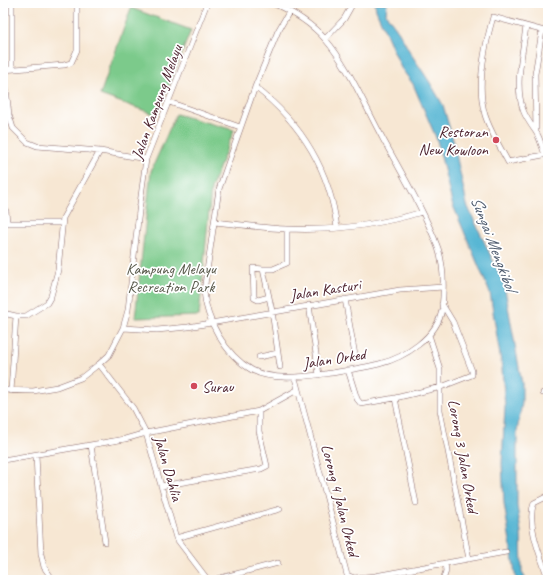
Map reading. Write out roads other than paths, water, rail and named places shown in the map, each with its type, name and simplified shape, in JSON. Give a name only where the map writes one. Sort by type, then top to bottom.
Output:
[{"type":"street","points":[[12,3],[12,68]]},
{"type":"street","points":[[77,3],[77,50],[71,63],[64,65],[12,68],[4,70],[9,115],[13,128],[27,142],[37,146],[100,151],[146,159]]},
{"type":"street","name":"Jalan Kampung Melayu","points":[[3,390],[33,391],[58,387],[81,378],[109,355],[123,328],[128,310],[146,159],[207,3]]},
{"type":"street","name":"Jalan Orked","points":[[272,3],[281,5],[325,39],[348,75],[422,212],[438,249],[443,287],[439,321],[429,335],[414,348],[399,357],[380,364],[295,378],[252,370],[230,352],[217,333],[205,302],[204,291],[219,189],[255,87],[278,31],[289,12]]},
{"type":"street","points":[[325,39],[344,19],[353,3]]},
{"type":"street","points":[[526,26],[520,74],[520,98],[523,110],[531,127],[536,132],[547,154],[508,162],[490,128],[483,103],[483,69],[486,42],[493,17],[526,26],[542,31],[548,32]]},
{"type":"street","points":[[536,132],[535,74],[542,31]]},
{"type":"street","points":[[255,87],[276,103],[296,125],[309,147],[328,184],[334,205],[337,228]]},
{"type":"street","points":[[169,102],[240,127]]},
{"type":"street","points":[[3,313],[16,316],[26,316],[47,303],[52,296],[58,270],[62,223],[100,151]]},
{"type":"street","points":[[3,208],[6,210],[5,223],[62,223]]},
{"type":"street","points":[[214,222],[287,229],[337,228],[373,223],[422,212]]},
{"type":"street","points":[[269,298],[258,300],[254,298],[253,268],[273,269],[287,263],[287,229]]},
{"type":"street","points":[[263,269],[272,311],[280,367]]},
{"type":"street","name":"Jalan Kasturi","points":[[123,328],[157,330],[213,323],[272,311],[400,290],[443,287]]},
{"type":"street","points":[[345,299],[355,354]]},
{"type":"street","points":[[348,370],[357,399],[361,404],[441,387],[470,377],[472,371],[453,322],[442,304]]},
{"type":"street","points":[[309,305],[319,375]]},
{"type":"street","points":[[11,391],[16,316]]},
{"type":"street","name":"Lorong 3 Jalan Orked","points":[[429,335],[440,369],[440,410],[469,558]]},
{"type":"street","points":[[259,357],[278,353]]},
{"type":"street","name":"Jalan Dahlia","points":[[99,364],[133,408],[146,433],[176,538],[208,580]]},
{"type":"street","points":[[3,460],[125,439],[146,433],[259,411],[298,390],[295,378]]},
{"type":"street","name":"Lorong 4 Jalan Orked","points":[[298,390],[333,517],[346,572],[350,578],[376,578],[469,558],[506,552]]},
{"type":"street","points":[[395,398],[416,503]]},
{"type":"street","points":[[161,486],[262,470],[267,466],[259,431],[259,411]]},
{"type":"street","points":[[90,445],[105,542]]},
{"type":"street","points":[[36,455],[41,554],[44,567],[53,580]]},
{"type":"street","points":[[548,496],[534,503],[531,516],[537,548],[548,578]]},
{"type":"street","points":[[176,538],[280,509]]},
{"type":"street","points":[[530,549],[537,548]]},
{"type":"street","points":[[214,580],[278,563]]},
{"type":"street","points":[[443,580],[446,571],[445,563]]},
{"type":"water","name":"Sungai Mengkibol","points":[[375,3],[387,3],[386,14],[399,32],[443,105],[453,140],[467,205],[504,284],[522,384],[522,403],[517,431],[517,506],[521,532],[522,572],[526,580],[516,580],[504,503],[502,463],[505,407],[502,368],[490,293],[452,203],[437,140],[413,84],[401,68],[376,10]]},
{"type":"place","name":"Restoran New Kowloon","points":[[496,140]]},
{"type":"place","name":"Surau","points":[[194,386]]},
{"type":"park label","name":"Kampung Melayu Recreation Park","points":[[171,277]]}]
